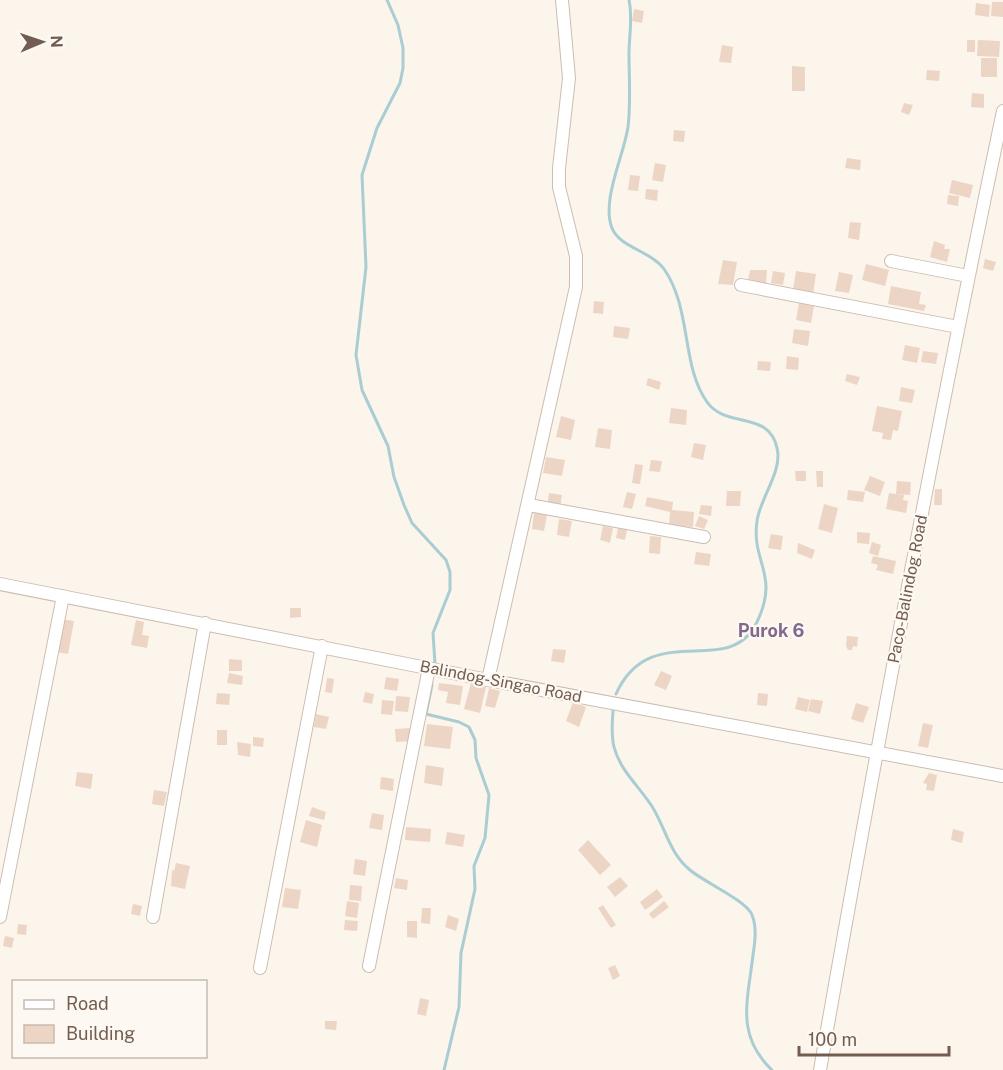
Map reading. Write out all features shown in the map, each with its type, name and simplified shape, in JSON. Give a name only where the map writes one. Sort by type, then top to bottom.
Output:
[{"type":"street","points":[[488,680],[529,506],[576,287],[576,256],[560,187],[559,168],[568,78],[562,0]]},
{"type":"street","name":"Paco-Balindog Road","points":[[820,1070],[876,750],[968,276],[1003,111]]},
{"type":"street","points":[[891,261],[968,276]]},
{"type":"street","points":[[741,285],[958,327]]},
{"type":"street","points":[[529,506],[704,537]]},
{"type":"street","name":"Balindog-Singao Road","points":[[0,584],[488,680],[876,750],[1003,776]]},
{"type":"street","points":[[0,917],[63,596]]},
{"type":"street","points":[[153,917],[205,623]]},
{"type":"street","points":[[260,968],[322,646]]},
{"type":"street","points":[[369,966],[429,668]]},
{"type":"building","points":[[992,2],[1003,2],[1003,17],[991,16]]},
{"type":"building","points":[[976,3],[990,5],[989,17],[975,15]]},
{"type":"building","points":[[634,9],[644,11],[642,23],[632,21]]},
{"type":"building","points":[[967,40],[975,40],[975,52],[967,52]]},
{"type":"building","points":[[978,40],[1000,41],[999,57],[977,56]]},
{"type":"building","points":[[722,45],[733,47],[731,63],[719,62]]},
{"type":"building","points":[[981,58],[997,58],[997,77],[981,77]]},
{"type":"building","points":[[792,66],[805,67],[805,91],[792,91]]},
{"type":"building","points":[[927,70],[940,71],[939,81],[926,80]]},
{"type":"building","points":[[972,93],[984,94],[984,108],[971,107]]},
{"type":"building","points":[[904,103],[913,105],[909,115],[901,112]]},
{"type":"building","points":[[674,130],[685,131],[684,142],[673,141]]},
{"type":"building","points":[[847,158],[861,160],[860,170],[845,168]]},
{"type":"building","points":[[655,163],[666,165],[663,182],[652,180]]},
{"type":"building","points":[[630,175],[640,176],[638,191],[628,190]]},
{"type":"building","points":[[952,180],[973,185],[970,198],[949,193]]},
{"type":"building","points":[[646,189],[658,190],[657,201],[645,199]]},
{"type":"building","points":[[948,195],[959,196],[958,206],[947,204]]},
{"type":"building","points":[[850,222],[861,223],[859,240],[848,238]]},
{"type":"building","points":[[934,241],[945,245],[944,249],[950,249],[947,262],[930,257]]},
{"type":"building","points":[[985,259],[996,262],[993,271],[983,268]]},
{"type":"building","points":[[723,260],[737,262],[733,285],[718,284]]},
{"type":"building","points":[[866,264],[889,270],[885,286],[862,280]]},
{"type":"building","points":[[750,270],[767,270],[766,285],[748,281]]},
{"type":"building","points":[[773,271],[785,273],[783,285],[771,283]]},
{"type":"building","points":[[796,271],[816,274],[813,294],[793,290]]},
{"type":"building","points":[[839,272],[853,275],[849,293],[835,291]]},
{"type":"building","points":[[891,286],[921,292],[919,304],[926,305],[924,311],[888,304]]},
{"type":"building","points":[[594,301],[604,302],[603,314],[593,313]]},
{"type":"building","points":[[799,303],[814,306],[811,323],[796,320]]},
{"type":"building","points":[[614,326],[630,328],[628,339],[613,337]]},
{"type":"building","points":[[794,329],[810,331],[808,346],[792,343]]},
{"type":"building","points":[[905,345],[920,348],[917,363],[902,360]]},
{"type":"building","points":[[923,351],[938,353],[936,364],[921,362]]},
{"type":"building","points":[[787,356],[799,358],[798,370],[786,369]]},
{"type":"building","points":[[758,361],[771,362],[770,371],[757,370]]},
{"type":"building","points":[[847,374],[860,377],[857,385],[845,381]]},
{"type":"building","points":[[648,378],[661,382],[659,390],[646,385]]},
{"type":"building","points":[[901,387],[915,390],[912,403],[899,401]]},
{"type":"building","points":[[877,406],[902,411],[898,431],[893,430],[891,440],[882,439],[883,433],[872,431]]},
{"type":"building","points":[[671,408],[687,410],[686,425],[669,423]]},
{"type":"building","points":[[561,416],[575,420],[571,440],[556,437]]},
{"type":"building","points":[[598,428],[612,430],[610,449],[595,447]]},
{"type":"building","points":[[694,443],[706,445],[703,460],[691,457]]},
{"type":"building","points":[[546,457],[565,460],[562,476],[543,473]]},
{"type":"building","points":[[651,460],[662,461],[660,472],[649,471]]},
{"type":"building","points":[[635,464],[643,465],[640,484],[632,483]]},
{"type":"building","points":[[795,471],[806,471],[806,481],[796,481]]},
{"type":"building","points":[[816,471],[823,471],[823,487],[817,487]]},
{"type":"building","points":[[870,476],[885,482],[880,496],[864,490]]},
{"type":"building","points":[[897,481],[911,482],[910,495],[896,494]]},
{"type":"building","points":[[935,489],[942,489],[942,505],[934,505]]},
{"type":"building","points":[[848,490],[865,492],[863,502],[847,500]]},
{"type":"building","points":[[727,491],[741,491],[740,506],[726,506]]},
{"type":"building","points":[[627,492],[636,494],[632,509],[623,507]]},
{"type":"building","points":[[549,493],[562,495],[560,508],[547,507]]},
{"type":"building","points":[[889,493],[904,495],[903,500],[908,501],[906,513],[886,509]]},
{"type":"building","points":[[647,497],[673,502],[672,510],[694,512],[693,527],[669,525],[670,512],[645,506]]},
{"type":"building","points":[[824,504],[838,508],[832,533],[818,529]]},
{"type":"building","points":[[701,505],[712,506],[711,516],[699,514]]},
{"type":"building","points":[[534,513],[547,515],[544,531],[532,529]]},
{"type":"building","points":[[699,516],[708,520],[704,529],[695,526]]},
{"type":"building","points":[[559,519],[572,521],[569,537],[557,535]]},
{"type":"building","points":[[619,523],[628,525],[625,540],[616,538]]},
{"type":"building","points":[[603,526],[613,528],[610,543],[600,540]]},
{"type":"building","points":[[857,532],[870,533],[869,544],[857,543]]},
{"type":"building","points":[[771,534],[783,536],[781,550],[768,548]]},
{"type":"building","points":[[650,536],[661,537],[660,554],[649,553]]},
{"type":"building","points":[[872,542],[881,545],[878,556],[869,553]]},
{"type":"building","points":[[798,543],[815,550],[812,559],[797,553]]},
{"type":"building","points":[[696,552],[711,554],[709,566],[694,564]]},
{"type":"building","points":[[873,556],[896,561],[893,574],[876,570],[878,565],[871,563]]},
{"type":"building","points":[[290,608],[301,608],[301,617],[290,618]]},
{"type":"building","points":[[61,619],[74,621],[68,654],[55,652]]},
{"type":"building","points":[[136,620],[144,622],[142,635],[149,636],[147,648],[131,645]]},
{"type":"building","points":[[847,636],[858,637],[857,647],[853,646],[852,650],[848,650],[846,646]]},
{"type":"building","points":[[553,649],[566,650],[564,663],[551,661]]},
{"type":"building","points":[[229,659],[242,660],[242,671],[229,671]]},
{"type":"building","points":[[661,671],[672,676],[666,690],[654,685]]},
{"type":"building","points":[[229,673],[243,676],[242,685],[227,683]]},
{"type":"building","points":[[386,677],[399,679],[397,691],[384,689]]},
{"type":"building","points":[[327,678],[334,679],[332,693],[325,692]]},
{"type":"building","points":[[439,683],[463,686],[460,705],[446,703],[448,692],[438,690]]},
{"type":"building","points":[[471,683],[486,687],[480,713],[464,709]]},
{"type":"building","points":[[489,688],[500,691],[495,708],[485,706]]},
{"type":"building","points":[[365,692],[374,694],[372,704],[363,702]]},
{"type":"building","points":[[217,693],[230,694],[229,705],[216,704]]},
{"type":"building","points":[[758,693],[768,694],[767,706],[757,705]]},
{"type":"building","points":[[396,696],[410,697],[408,712],[395,711]]},
{"type":"building","points":[[798,697],[810,700],[807,712],[795,709]]},
{"type":"building","points":[[811,699],[823,701],[820,714],[808,711]]},
{"type":"building","points":[[382,700],[394,701],[392,715],[381,714]]},
{"type":"building","points":[[573,702],[586,707],[579,727],[566,721]]},
{"type":"building","points":[[856,703],[869,707],[863,723],[851,719]]},
{"type":"building","points":[[316,714],[329,717],[326,729],[314,727]]},
{"type":"building","points":[[923,723],[933,725],[928,748],[918,746]]},
{"type":"building","points":[[427,724],[453,727],[450,749],[424,746]]},
{"type":"building","points":[[411,728],[412,741],[396,742],[395,729]]},
{"type":"building","points":[[217,730],[227,730],[227,745],[217,745]]},
{"type":"building","points":[[253,737],[264,738],[263,747],[253,746]]},
{"type":"building","points":[[237,742],[251,744],[250,757],[238,755]]},
{"type":"building","points":[[426,765],[444,768],[442,786],[424,783]]},
{"type":"building","points":[[77,772],[93,774],[91,789],[75,786]]},
{"type":"building","points":[[929,773],[937,775],[934,791],[926,790],[927,784],[923,783]]},
{"type":"building","points":[[381,777],[394,779],[393,791],[380,789]]},
{"type":"building","points":[[154,790],[167,792],[164,806],[152,804]]},
{"type":"building","points":[[312,807],[326,812],[324,820],[309,816]]},
{"type":"building","points":[[372,813],[384,815],[382,830],[369,828]]},
{"type":"building","points":[[306,820],[322,825],[317,847],[300,842]]},
{"type":"building","points":[[406,827],[431,829],[430,842],[405,840]]},
{"type":"building","points":[[953,829],[964,832],[962,843],[951,840]]},
{"type":"building","points":[[447,832],[465,835],[463,847],[445,844]]},
{"type":"building","points":[[588,840],[611,865],[600,875],[578,850]]},
{"type":"building","points":[[355,859],[367,861],[365,876],[353,874]]},
{"type":"building","points":[[176,863],[190,866],[185,889],[171,886],[172,870],[174,871]]},
{"type":"building","points":[[620,877],[628,886],[615,897],[607,887]]},
{"type":"building","points":[[396,878],[408,880],[407,890],[394,888]]},
{"type":"building","points":[[350,885],[362,886],[361,901],[349,900]]},
{"type":"building","points":[[285,888],[301,890],[298,909],[282,907]]},
{"type":"building","points":[[657,889],[663,897],[645,910],[640,902]]},
{"type":"building","points":[[347,901],[359,903],[357,918],[345,916]]},
{"type":"building","points":[[664,901],[669,907],[653,919],[649,914]]},
{"type":"building","points":[[133,904],[142,906],[140,916],[131,914]]},
{"type":"building","points":[[603,905],[616,925],[611,928],[598,908]]},
{"type":"building","points":[[422,908],[431,908],[430,924],[421,923]]},
{"type":"building","points":[[448,915],[459,919],[456,931],[445,927]]},
{"type":"building","points":[[345,920],[358,921],[357,931],[344,930]]},
{"type":"building","points":[[407,921],[417,921],[417,938],[407,937]]},
{"type":"building","points":[[18,924],[27,925],[26,935],[17,934]]},
{"type":"building","points":[[5,936],[14,938],[12,948],[3,946]]},
{"type":"building","points":[[615,965],[620,976],[613,980],[608,968]]},
{"type":"building","points":[[420,998],[429,1000],[426,1016],[417,1014]]},
{"type":"building","points":[[325,1021],[337,1021],[336,1030],[325,1029]]},
{"type":"waterway","points":[[387,0],[398,25],[403,48],[403,68],[400,83],[377,128],[362,175],[366,267],[356,355],[362,390],[388,446],[394,477],[404,505],[412,523],[446,560],[450,572],[450,590],[433,633],[435,664]]},
{"type":"waterway","points":[[616,694],[631,671],[649,659],[669,653],[728,647],[744,639],[757,622],[766,592],[766,580],[756,535],[757,521],[777,466],[778,457],[772,436],[765,429],[725,415],[715,410],[707,402],[693,372],[683,319],[673,285],[658,263],[621,240],[612,228],[609,217],[611,192],[626,138],[629,118],[631,20],[629,0]]},
{"type":"waterway","points":[[432,685],[426,714],[459,722],[469,727],[475,740],[476,758],[489,795],[485,838],[474,866],[475,889],[461,953],[459,1007],[444,1070]]},
{"type":"waterway","points":[[613,711],[612,738],[617,756],[658,816],[678,857],[696,875],[742,904],[752,915],[755,935],[747,1002],[748,1030],[760,1057],[772,1070]]},
{"type":"district","name":"Purok 6","points":[[771,631]]}]
